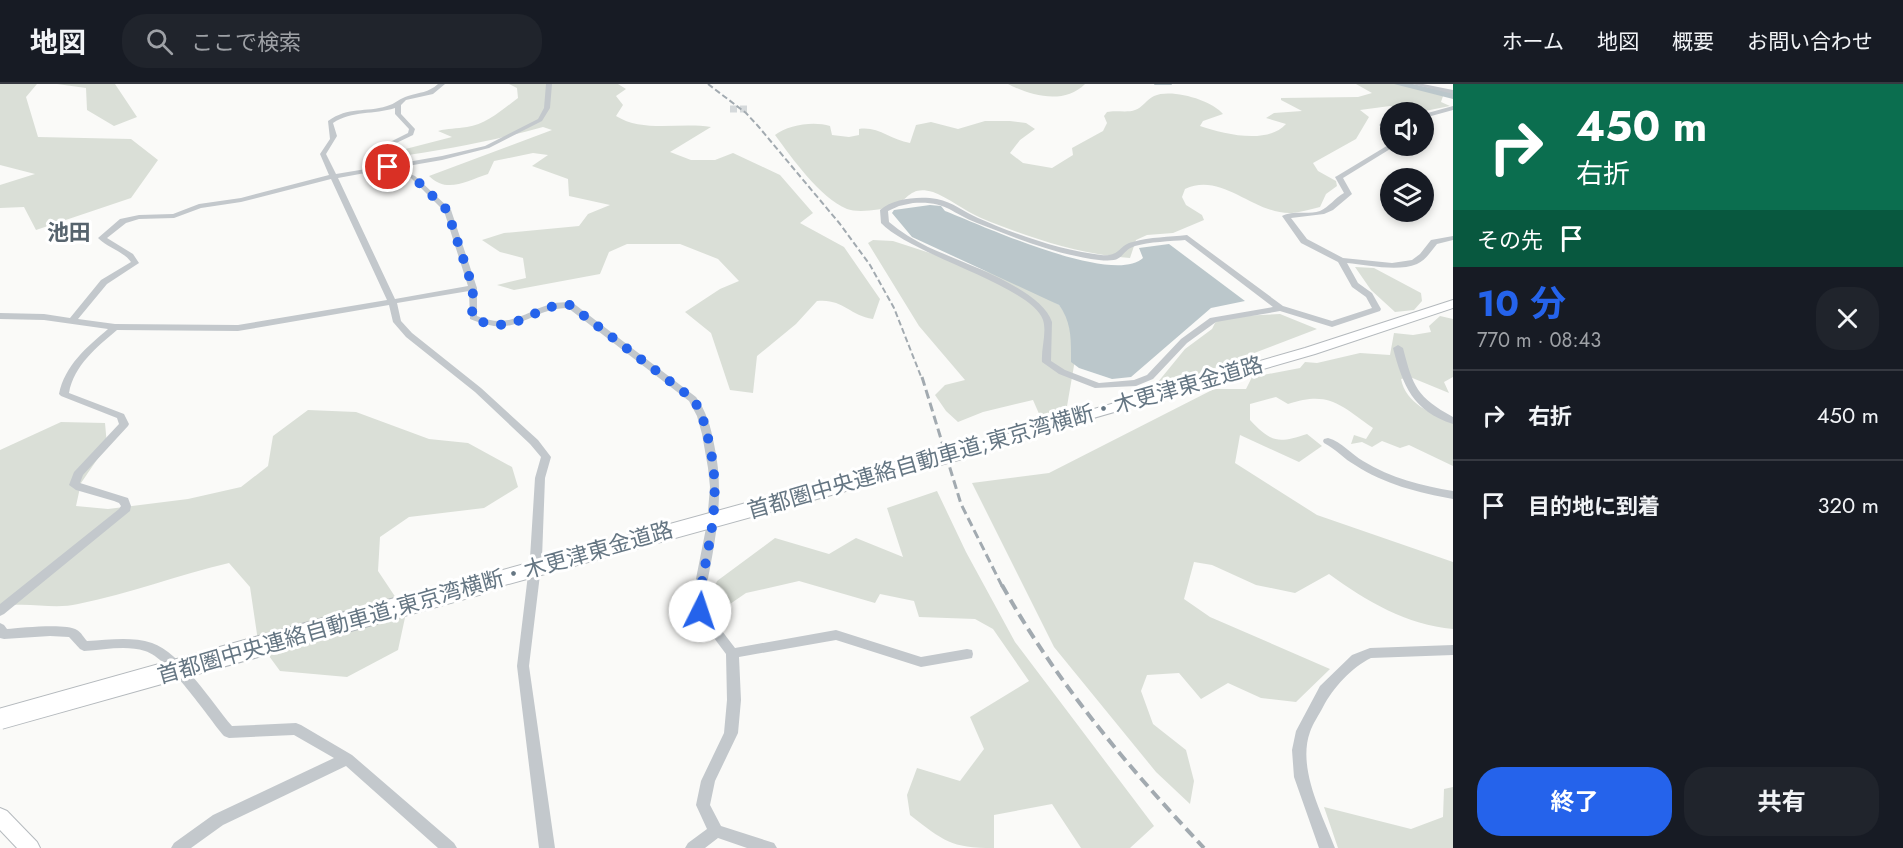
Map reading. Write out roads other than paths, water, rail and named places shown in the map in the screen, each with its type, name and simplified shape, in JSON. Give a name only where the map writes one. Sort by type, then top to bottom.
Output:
[{"type":"highway","name":"首都圏中央連絡自動車道;東京湾横断・木更津東金道路","points":[[0,719],[981,446],[1310,351],[1453,304]]},
{"type":"main road","points":[[0,817],[30,848]]},
{"type":"street","points":[[442,84],[431,94],[405,99],[398,105],[346,112],[330,122],[335,138],[323,154],[393,303],[397,322],[409,335],[478,390],[534,442],[546,457],[540,478],[536,558],[523,666],[548,848]]},
{"type":"street","points":[[72,321],[104,282],[135,263],[132,256],[108,245],[102,238],[123,221],[159,215],[174,216],[199,206],[241,200],[334,176],[469,152],[524,130],[543,116],[549,84]]},
{"type":"street","points":[[1415,84],[1453,92]]},
{"type":"street","points":[[398,105],[398,114],[412,129],[403,139],[381,150],[379,154],[388,167],[413,177],[447,210],[473,288],[472,317],[484,324],[522,320],[549,307],[561,304],[570,305],[693,399],[703,414],[716,476],[716,505],[699,599],[700,611],[732,653],[735,700],[730,733],[708,781],[704,805],[716,831],[769,848]]},
{"type":"street","points":[[1434,113],[1453,108]]},
{"type":"street","points":[[1380,153],[1339,177],[1348,194],[1336,200],[1329,209],[1318,213],[1286,216],[1304,241],[1341,260],[1392,265],[1414,262],[1423,256],[1434,242],[1453,238]]},
{"type":"street","points":[[1280,308],[1217,318],[1184,341],[1150,377],[1125,385],[1098,386],[1062,372],[1047,362],[1048,324],[1040,308],[1001,283],[909,242],[885,223],[884,210],[898,204],[944,202],[991,225],[1092,258],[1115,258],[1132,244],[1187,237],[1280,308],[1332,324],[1377,309],[1369,295],[1355,285],[1341,260]]},
{"type":"street","points":[[0,316],[44,317],[115,327],[238,328],[473,288]]},
{"type":"street","points":[[0,611],[115,519],[126,506],[124,501],[115,496],[88,492],[74,485],[78,474],[124,424],[121,416],[64,394],[65,382],[74,369],[115,327]]},
{"type":"street","points":[[1398,348],[1412,394],[1422,403],[1453,421]]},
{"type":"street","points":[[1328,441],[1343,448],[1359,464],[1387,478],[1420,490],[1453,495]]},
{"type":"street","points":[[0,628],[4,634],[50,631],[73,633],[84,646],[125,644],[152,647],[173,664],[207,709],[229,732],[296,729],[347,759],[449,848]]},
{"type":"street","points":[[732,653],[836,635],[921,662],[967,654]]},
{"type":"street","points":[[1328,848],[1301,777],[1299,750],[1303,731],[1325,690],[1357,659],[1371,653],[1453,650]]},
{"type":"street","points":[[179,848],[218,820],[347,759]]},
{"type":"street","points":[[693,848],[716,831]]},
{"type":"waterway","points":[[1155,84],[1171,84]]},
{"type":"waterway","points":[[1399,84],[1453,96]]},
{"type":"tunnel","points":[[730,109],[750,109]]},
{"type":"railway","points":[[708,84],[746,113],[758,126],[840,224],[870,265],[894,308],[922,379]]},
{"type":"railway","points":[[922,377],[961,504],[1002,586]]},
{"type":"railway","points":[[1002,585],[1046,656],[1095,722],[1121,755],[1204,848]]},
{"type":"district","name":"池田","points":[[69,232]]}]
